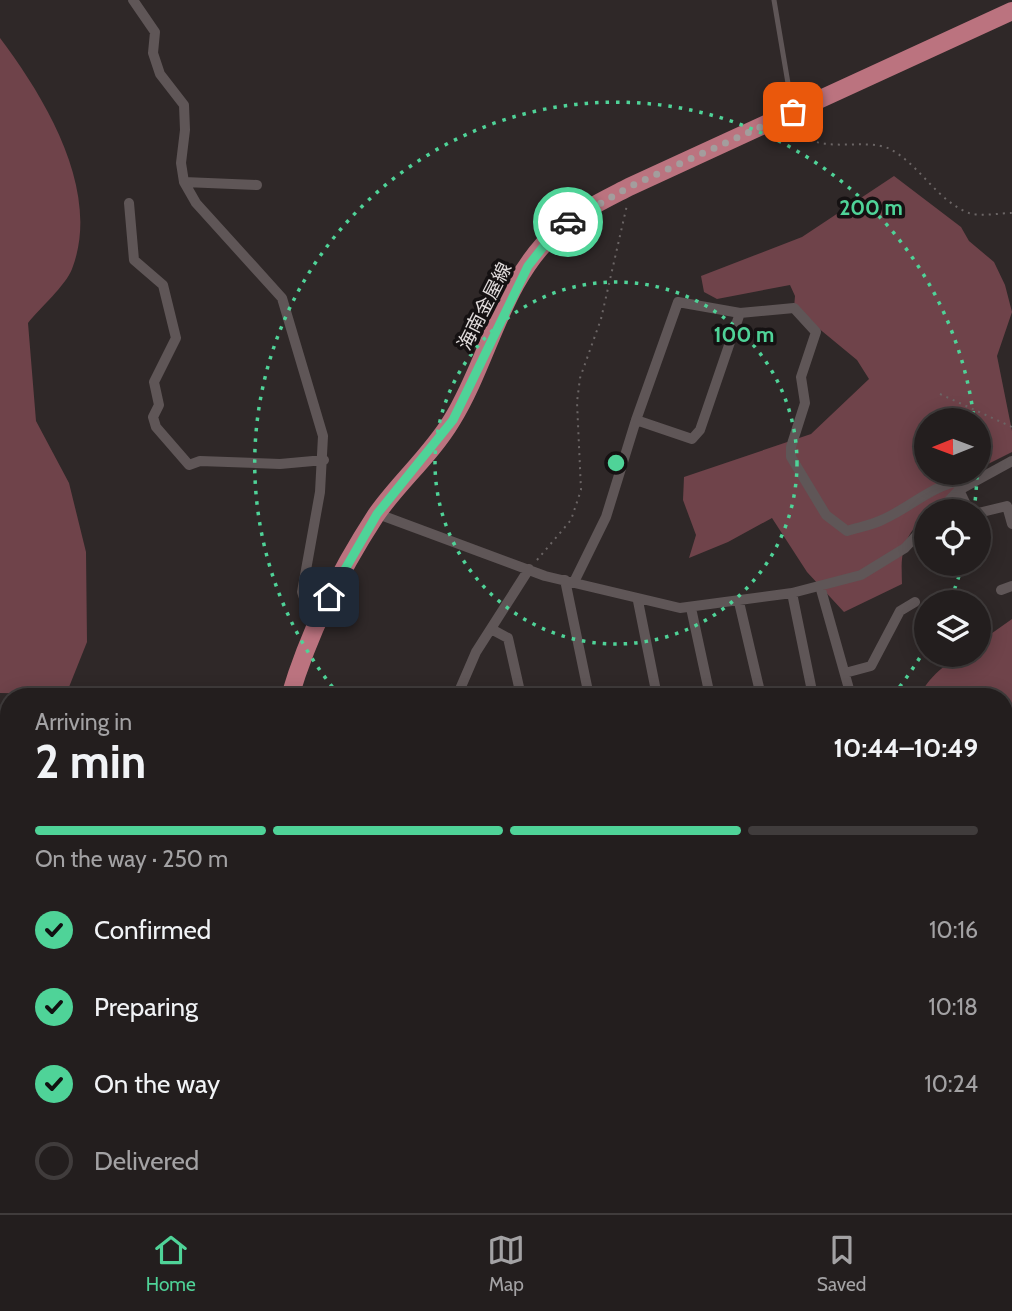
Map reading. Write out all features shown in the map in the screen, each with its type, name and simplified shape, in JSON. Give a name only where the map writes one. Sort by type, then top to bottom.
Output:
[{"type":"main road","name":"海南金屋線","points":[[293,688],[320,614],[377,514],[453,420],[528,266],[555,232],[580,213],[629,187],[1012,11]]},
{"type":"street","points":[[133,0],[155,32],[153,53],[160,74],[184,105],[185,130],[181,163],[184,182],[196,202],[282,298],[323,436],[324,460],[302,592],[305,601],[320,614]]},
{"type":"street","points":[[184,182],[257,185]]},
{"type":"street","points":[[129,203],[135,260],[163,285],[176,338],[154,382],[159,405],[153,417],[156,427],[189,466],[200,461],[279,464],[324,460]]},
{"type":"street","points":[[588,688],[570,581],[606,516],[636,420],[678,302],[728,313],[794,308],[816,332],[801,377],[805,403],[791,447],[791,457],[826,515],[847,531],[884,519],[942,485]]},
{"type":"street","points":[[636,420],[692,439],[700,430],[740,313]]},
{"type":"street","points":[[991,472],[1012,461]]},
{"type":"street","points":[[950,499],[966,485]]},
{"type":"street","points":[[959,490],[963,499]]},
{"type":"street","points":[[991,510],[1007,506],[1012,524]]},
{"type":"street","points":[[377,514],[529,569],[638,601],[691,608],[792,593],[861,575],[905,548],[914,538]]},
{"type":"street","points":[[460,688],[476,652],[493,630],[529,569]]},
{"type":"street","points":[[820,586],[849,688]]},
{"type":"street","points":[[792,593],[811,688]]},
{"type":"street","points":[[638,601],[655,688]]},
{"type":"street","points":[[738,602],[759,688]]},
{"type":"street","points":[[845,673],[871,666],[900,611],[914,603]]},
{"type":"street","points":[[691,608],[708,688]]},
{"type":"street","points":[[493,630],[508,638],[519,688]]},
{"type":"lane","points":[[774,0],[793,112]]},
{"type":"path","points":[[793,112],[795,128],[819,143],[888,148],[924,175],[943,196],[970,214],[1012,214]]},
{"type":"path","points":[[529,569],[571,520],[581,491],[577,402],[580,378],[601,318],[624,228],[629,187]]},
{"type":"path","points":[[940,394],[1012,428]]},
{"type":"shaded area","points":[[0,38],[50,117],[74,177],[80,208],[79,239],[72,269],[59,289],[28,323],[36,421],[69,483],[86,552],[87,642],[69,687],[0,688]]},
{"type":"shaded area","points":[[894,176],[961,227],[969,241],[994,262],[1005,285],[1012,312],[997,356],[1012,431],[1012,452],[991,462],[991,408],[914,408],[914,485],[961,485],[946,499],[914,499],[914,529],[904,547],[902,584],[844,612],[807,572],[772,518],[728,542],[689,558],[696,535],[683,500],[684,477],[811,434],[869,379],[857,360],[794,308],[795,296],[790,285],[717,299],[704,292],[701,276],[802,237]]},
{"type":"shaded area","points":[[1012,619],[1012,688],[925,688],[943,667],[991,667],[991,634]]},
{"type":"way so far","points":[[568,222],[629,187],[793,112]]},
{"type":"route","points":[[329,597],[377,514],[422,462],[453,420],[506,305],[528,266],[555,232],[568,222]]}]
